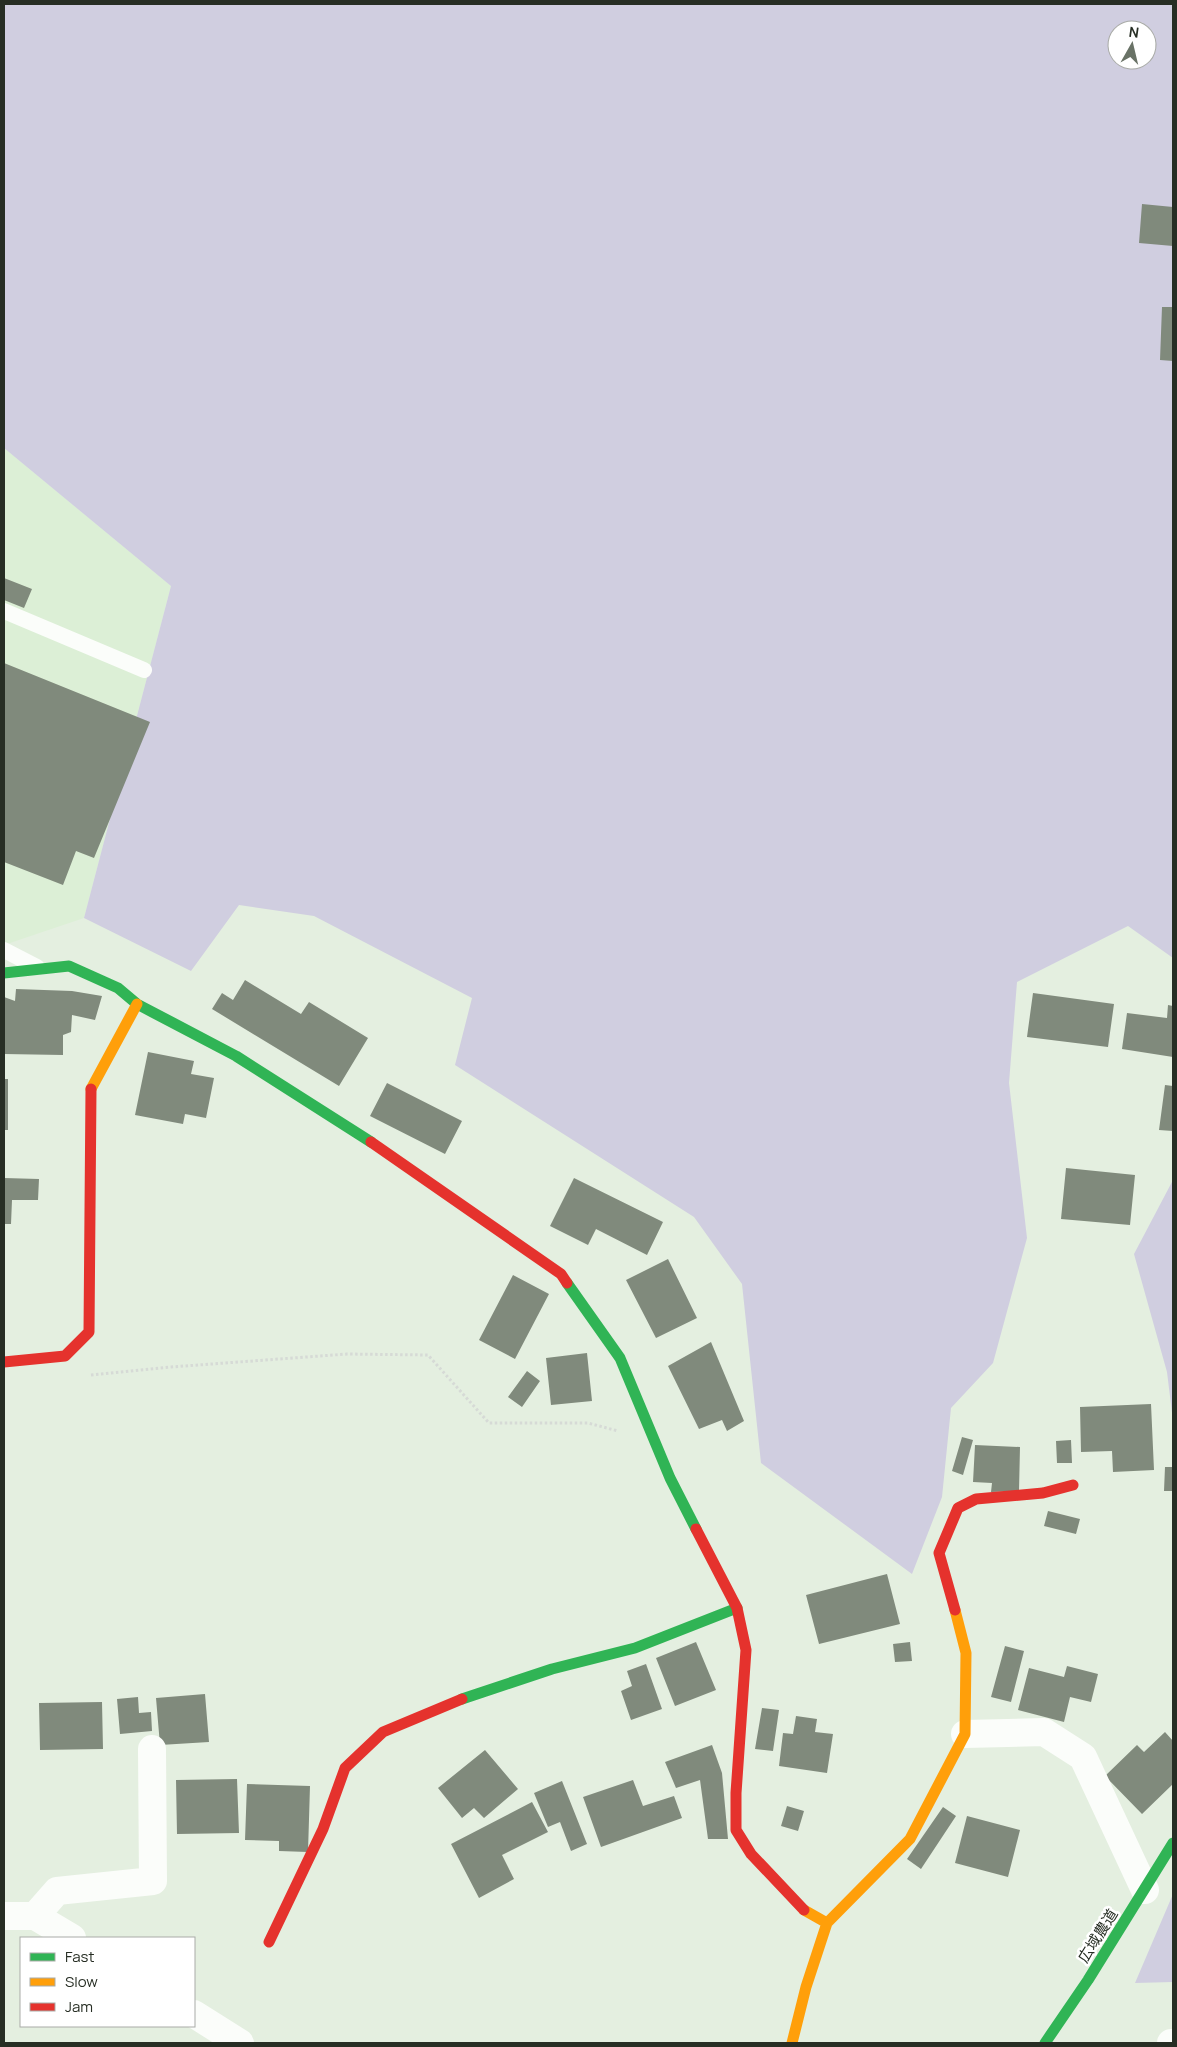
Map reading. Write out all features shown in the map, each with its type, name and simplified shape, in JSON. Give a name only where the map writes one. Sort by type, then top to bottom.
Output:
[{"type":"street","points":[[4,973],[69,966],[118,988],[137,1004],[236,1056],[338,1119],[561,1274],[620,1358],[670,1478],[737,1608],[746,1650],[736,1794],[736,1830],[751,1854],[802,1909],[827,1923]]},
{"type":"street","points":[[4,1362],[66,1356],[89,1332],[91,1089],[137,1004]]},
{"type":"street","points":[[792,2043],[806,1987],[827,1923],[910,1838],[964,1734],[966,1653],[939,1553],[958,1508],[976,1499],[1043,1493],[1073,1485]]},
{"type":"street","points":[[268,1942],[324,1829],[345,1768],[383,1732],[455,1701],[552,1669],[635,1648],[737,1608]]},
{"type":"street","points":[[964,1734],[1044,1732],[1083,1757],[1145,1890]]},
{"type":"street","points":[[35,1916],[57,1890],[153,1881],[152,1749]]},
{"type":"street","name":"広域農道","points":[[1045,2043],[1088,1980],[1173,1844]]},
{"type":"street","points":[[4,1916],[35,1916],[70,1937]]},
{"type":"street","points":[[195,2015],[240,2043]]},
{"type":"lane","points":[[4,612],[144,670]]},
{"type":"lane","points":[[4,950],[42,969]]},
{"type":"path","points":[[83,1376],[171,1367],[347,1354],[428,1355],[489,1423],[588,1423],[654,1441]]},
{"type":"shaded area","points":[[4,4],[1173,4],[1173,958],[1128,926],[1017,982],[1009,1083],[1027,1238],[993,1363],[951,1408],[942,1497],[912,1574],[761,1463],[742,1284],[694,1217],[455,1065],[472,998],[314,916],[239,905],[191,971],[84,918],[171,586],[4,448]]},
{"type":"shaded area","points":[[4,448],[171,586],[84,918],[4,945]]},
{"type":"shaded area","points":[[1173,1180],[1173,1421],[1167,1372],[1134,1254]]},
{"type":"shaded area","points":[[1173,1894],[1173,1982],[1135,1983]]},
{"type":"building","points":[[1142,204],[1173,207],[1173,246],[1139,243]]},
{"type":"building","points":[[1162,307],[1173,307],[1173,361],[1160,360]]},
{"type":"building","points":[[4,578],[32,589],[24,608],[4,600]]},
{"type":"building","points":[[4,663],[150,722],[94,858],[76,851],[63,885],[4,862]]},
{"type":"building","points":[[245,980],[301,1014],[309,1002],[368,1038],[339,1086],[212,1009],[222,993],[233,1000]]},
{"type":"building","points":[[16,989],[72,991],[102,996],[95,1020],[72,1015],[71,1032],[63,1035],[63,1055],[4,1054],[4,997],[15,1001]]},
{"type":"building","points":[[1033,993],[1114,1004],[1108,1047],[1027,1037]]},
{"type":"building","points":[[1168,1005],[1173,1006],[1173,1057],[1122,1049],[1127,1013],[1167,1018]]},
{"type":"building","points":[[148,1052],[194,1061],[191,1074],[214,1078],[206,1118],[185,1114],[183,1124],[135,1115]]},
{"type":"building","points":[[4,1079],[8,1079],[8,1130],[4,1130]]},
{"type":"building","points":[[387,1083],[462,1121],[445,1154],[370,1116]]},
{"type":"building","points":[[1165,1085],[1173,1086],[1173,1131],[1159,1130]]},
{"type":"building","points":[[1066,1168],[1135,1175],[1130,1225],[1061,1219]]},
{"type":"building","points":[[4,1178],[39,1179],[38,1200],[12,1200],[11,1224],[4,1224]]},
{"type":"building","points":[[574,1178],[663,1222],[647,1255],[596,1229],[588,1245],[550,1226]]},
{"type":"building","points":[[668,1259],[697,1318],[656,1338],[626,1280]]},
{"type":"building","points":[[513,1275],[549,1294],[515,1359],[479,1340]]},
{"type":"building","points":[[711,1342],[744,1421],[727,1431],[722,1420],[699,1429],[668,1366]]},
{"type":"building","points":[[587,1353],[592,1401],[551,1405],[546,1358]]},
{"type":"building","points":[[527,1371],[540,1381],[522,1407],[508,1397]]},
{"type":"building","points":[[1151,1404],[1154,1470],[1113,1472],[1112,1451],[1081,1452],[1080,1407]]},
{"type":"building","points":[[962,1437],[973,1440],[963,1475],[952,1471]]},
{"type":"building","points":[[1071,1440],[1072,1463],[1057,1463],[1056,1441]]},
{"type":"building","points":[[975,1445],[1020,1447],[1019,1491],[991,1492],[992,1483],[973,1482]]},
{"type":"building","points":[[1165,1467],[1173,1467],[1173,1491],[1164,1491]]},
{"type":"building","points":[[1048,1511],[1080,1519],[1076,1534],[1044,1526]]},
{"type":"building","points":[[887,1574],[900,1624],[819,1644],[806,1595]]},
{"type":"building","points":[[696,1642],[716,1690],[675,1706],[656,1658]]},
{"type":"building","points":[[910,1642],[912,1661],[895,1662],[893,1644]]},
{"type":"building","points":[[1005,1646],[1024,1651],[1011,1702],[991,1697]]},
{"type":"building","points":[[646,1664],[662,1709],[631,1720],[621,1691],[632,1686],[627,1671]]},
{"type":"building","points":[[1067,1666],[1098,1674],[1091,1702],[1070,1697],[1064,1722],[1018,1710],[1029,1668],[1064,1677]]},
{"type":"building","points":[[205,1694],[209,1742],[160,1745],[156,1698]]},
{"type":"building","points":[[138,1697],[139,1713],[151,1712],[152,1731],[120,1734],[117,1699]]},
{"type":"building","points":[[102,1702],[103,1749],[40,1750],[39,1703]]},
{"type":"building","points":[[762,1708],[779,1710],[773,1751],[755,1749]]},
{"type":"building","points":[[796,1716],[817,1719],[815,1732],[833,1734],[827,1773],[779,1766],[783,1733],[793,1734]]},
{"type":"building","points":[[1165,1732],[1173,1741],[1173,1784],[1142,1814],[1105,1776],[1137,1745],[1144,1752]]},
{"type":"building","points":[[712,1745],[722,1773],[728,1839],[708,1839],[700,1780],[676,1788],[665,1762]]},
{"type":"building","points":[[485,1750],[518,1789],[484,1818],[474,1808],[462,1818],[438,1788]]},
{"type":"building","points":[[237,1779],[239,1833],[177,1834],[176,1780]]},
{"type":"building","points":[[633,1780],[643,1806],[674,1796],[682,1818],[601,1847],[583,1797]]},
{"type":"building","points":[[562,1781],[587,1844],[571,1851],[560,1822],[548,1827],[534,1793]]},
{"type":"building","points":[[247,1784],[310,1786],[308,1852],[279,1851],[279,1841],[245,1840]]},
{"type":"building","points":[[532,1802],[548,1832],[502,1855],[514,1879],[479,1898],[451,1844]]},
{"type":"building","points":[[787,1806],[804,1811],[798,1831],[781,1826]]},
{"type":"building","points":[[943,1807],[956,1816],[921,1869],[907,1859]]},
{"type":"building","points":[[967,1816],[1020,1830],[1008,1877],[955,1863]]},
{"type":"traffic: fast","points":[[4,973],[69,966],[118,988],[137,1004],[236,1056],[371,1142]]},
{"type":"traffic: fast","points":[[567,1283],[620,1358],[670,1478],[696,1529]]},
{"type":"traffic: fast","points":[[462,1699],[552,1669],[635,1648],[737,1608]]},
{"type":"traffic: fast","points":[[1045,2043],[1088,1980],[1173,1843]]},
{"type":"traffic: slow","points":[[91,1089],[137,1004]]},
{"type":"traffic: slow","points":[[827,1923],[910,1839],[965,1734],[966,1653],[955,1610]]},
{"type":"traffic: slow","points":[[792,2043],[806,1987],[827,1923],[804,1910]]},
{"type":"traffic: jam","points":[[4,1362],[65,1356],[89,1332],[91,1089]]},
{"type":"traffic: jam","points":[[371,1142],[561,1274],[567,1283]]},
{"type":"traffic: jam","points":[[955,1610],[939,1553],[958,1508],[976,1499],[1043,1493],[1073,1485]]},
{"type":"traffic: jam","points":[[696,1529],[737,1608],[746,1650],[736,1793],[736,1830],[751,1854],[804,1910]]},
{"type":"traffic: jam","points":[[269,1942],[323,1829],[345,1768],[383,1732],[462,1699]]}]
